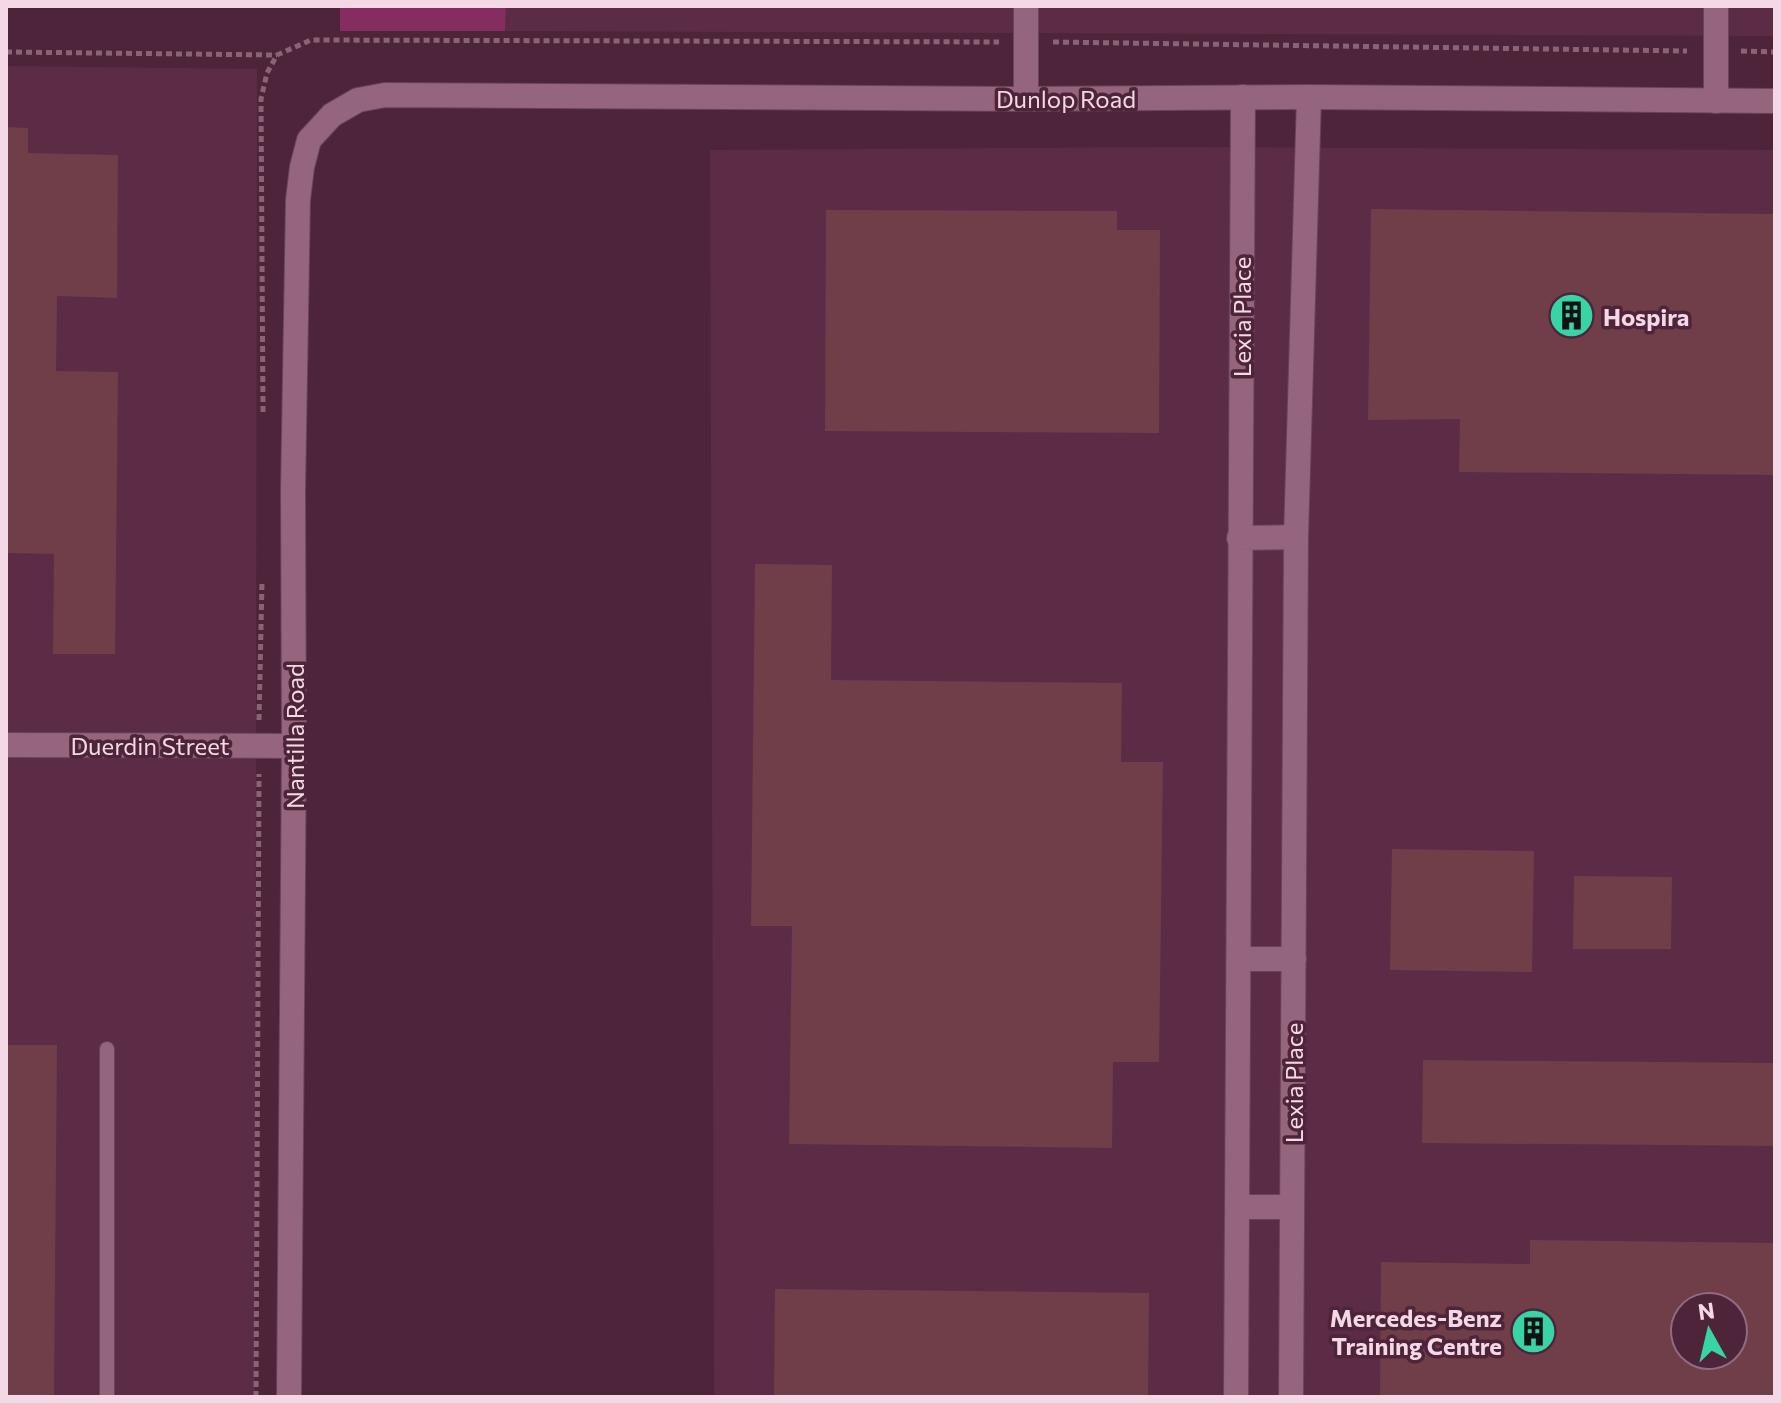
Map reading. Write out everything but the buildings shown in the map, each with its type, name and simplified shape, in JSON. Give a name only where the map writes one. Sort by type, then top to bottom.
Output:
[{"type":"street","points":[[1026,6],[1026,99]]},
{"type":"street","points":[[1716,6],[1716,101]]},
{"type":"street","name":"Dunlop Road","points":[[358,100],[385,95],[1775,101]]},
{"type":"street","name":"Lexia Place","points":[[1236,1397],[1243,97]]},
{"type":"street","name":"Lexia Place","points":[[1291,1397],[1296,537],[1309,97]]},
{"type":"street","name":"Nantilla Road","points":[[289,1397],[293,491],[298,200],[309,140],[332,115],[358,100]]},
{"type":"street","points":[[1239,538],[1296,537]]},
{"type":"street","name":"Duerdin Street","points":[[6,745],[294,746]]},
{"type":"street","points":[[1239,959],[1294,959]]},
{"type":"street","points":[[1238,1207],[1292,1207]]},
{"type":"lane","points":[[107,1049],[107,1397]]},
{"type":"path","points":[[6,52],[277,55],[311,40],[1026,42],[1775,52]]},
{"type":"path","points":[[263,412],[261,99],[267,73],[277,55]]},
{"type":"path","points":[[256,1397],[262,580]]},
{"type":"shaded area","points":[[340,6],[506,6],[505,31],[340,31]]},
{"type":"shaded area","points":[[506,6],[1775,6],[1775,36],[505,31]]},
{"type":"shaded area","points":[[6,66],[257,69],[255,1397],[6,1397]]},
{"type":"shaded area","points":[[1176,147],[1775,150],[1775,1397],[714,1397],[710,150]]},
{"type":"place","name":"Hospira","points":[[1572,316]]},
{"type":"place","name":"Mercedes-Benz Training Centre","points":[[1533,1331]]}]
